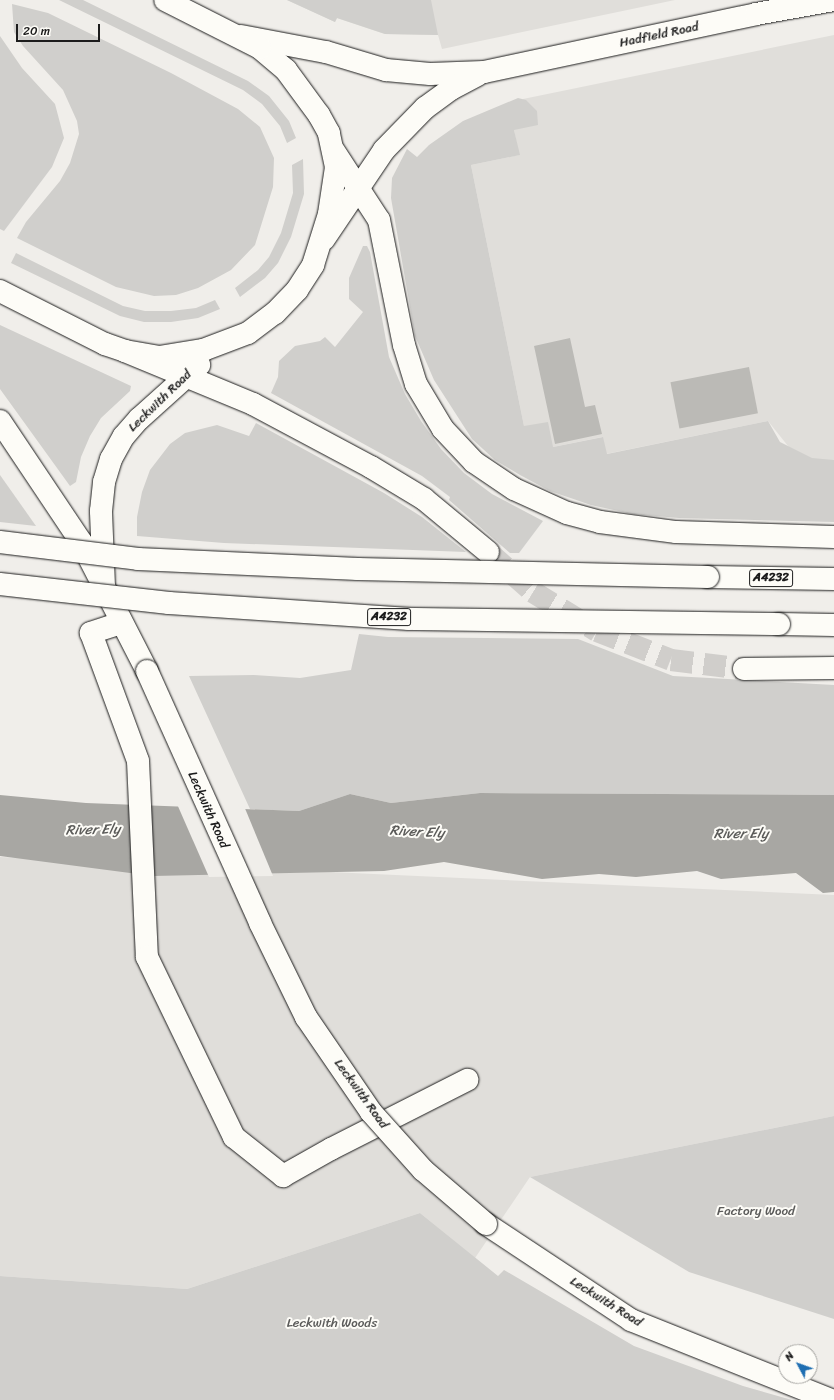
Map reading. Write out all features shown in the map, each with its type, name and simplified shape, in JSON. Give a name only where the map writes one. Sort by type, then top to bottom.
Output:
[{"type":"main road","points":[[165,0],[240,36],[260,48],[286,70],[319,115],[334,151],[378,220],[404,345],[416,384],[443,429],[456,445],[494,477],[514,489],[567,513],[630,528],[718,534],[834,537]]},
{"type":"main road","name":"Hadfield Road","points":[[484,72],[748,16],[834,0]]},
{"type":"main road","points":[[240,36],[326,52],[386,70],[430,74],[484,72]]},
{"type":"main road","points":[[318,247],[357,187],[384,150],[425,108],[451,89],[484,72]]},
{"type":"main road","points":[[125,351],[166,357],[184,355],[223,343],[248,333],[275,313],[297,290],[313,266],[333,197],[334,151]]},
{"type":"main road","points":[[0,291],[85,336],[253,404],[371,467],[424,499],[488,552]]},
{"type":"main road","name":"Leckwith Road","points":[[104,587],[101,511],[104,482],[111,459],[124,436],[139,419],[223,343]]},
{"type":"main road","name":"Leckwith Road","points":[[0,420],[81,542],[121,623],[147,671],[260,923],[306,1017],[371,1112],[423,1170],[486,1224],[631,1320],[830,1400]]},
{"type":"main road","name":"A4232","points":[[0,542],[146,560],[358,569],[708,577],[834,578]]},
{"type":"main road","name":"A4232","points":[[0,584],[169,603],[409,619],[834,625]]},
{"type":"main road","points":[[121,623],[91,633],[138,761],[142,882],[147,957],[234,1137],[282,1176],[331,1148],[467,1080]]},
{"type":"main road","points":[[744,669],[834,668]]},
{"type":"shaded area","points":[[287,0],[675,0],[442,49],[438,35],[385,34],[337,18],[335,22]]},
{"type":"shaded area","points":[[834,35],[834,466],[804,466],[768,421],[606,454],[602,437],[553,447],[524,426],[471,165],[519,155],[514,130],[523,99]]},
{"type":"shaded area","points":[[0,857],[834,895],[834,1116],[530,1177],[475,1258],[420,1213],[187,1289],[0,1276]]},
{"type":"green space","points":[[59,0],[83,0],[248,81],[269,96],[289,121],[296,138],[287,143],[280,126],[262,104],[243,90]]},
{"type":"green space","points":[[287,0],[431,0],[438,35],[385,34],[337,18],[335,22]]},
{"type":"green space","points":[[12,4],[48,13],[171,73],[238,109],[260,127],[274,158],[273,187],[255,245],[231,270],[198,288],[176,295],[154,296],[116,287],[17,238],[26,222],[60,181],[70,163],[79,134],[77,121],[63,90],[23,46],[14,32]]},
{"type":"green space","points":[[0,36],[22,68],[55,104],[64,138],[52,167],[4,231],[0,229]]},
{"type":"green space","points":[[518,98],[526,100],[537,111],[538,125],[514,130],[520,155],[471,165],[524,426],[548,422],[553,447],[603,437],[607,454],[768,421],[780,442],[812,458],[834,460],[834,522],[679,518],[632,514],[591,505],[550,491],[520,475],[495,460],[472,439],[434,380],[415,336],[391,198],[392,178],[407,149],[417,157],[429,145],[463,121]]},
{"type":"green space","points":[[303,159],[304,194],[291,237],[278,263],[265,278],[240,297],[235,288],[258,270],[269,257],[281,233],[293,193],[292,165]]},
{"type":"green space","points":[[363,246],[367,246],[370,252],[389,357],[405,394],[421,421],[441,449],[464,473],[492,494],[543,521],[519,553],[510,553],[449,500],[450,497],[422,476],[271,393],[278,377],[279,361],[295,346],[320,341],[325,337],[335,347],[363,312],[349,299],[349,278]]},
{"type":"green space","points":[[16,253],[123,306],[145,311],[171,311],[196,308],[215,300],[220,309],[198,318],[171,322],[144,322],[120,316],[11,263]]},
{"type":"green space","points":[[0,325],[131,386],[130,391],[101,418],[90,436],[81,457],[76,482],[70,486],[0,389]]},
{"type":"green space","points":[[256,423],[384,493],[422,517],[466,552],[224,543],[137,536],[137,517],[142,492],[150,470],[170,444],[185,433],[217,425],[249,436]]},
{"type":"green space","points":[[0,475],[36,526],[0,522]]},
{"type":"green space","points":[[359,634],[388,637],[578,639],[673,676],[834,685],[834,795],[480,793],[391,803],[350,794],[299,811],[250,809],[189,676],[254,675],[300,678],[351,670]]},
{"type":"green space","name":"Factory Wood","points":[[834,1116],[834,1319],[689,1272],[530,1177]]},
{"type":"green space","name":"Leckwith Woods","points":[[420,1213],[498,1276],[504,1270],[634,1346],[743,1386],[792,1400],[0,1400],[0,1276],[187,1289]]},
{"type":"water","name":"River Ely","points":[[480,793],[834,795],[834,892],[823,893],[796,873],[721,879],[697,871],[636,877],[599,874],[542,879],[444,862],[384,871],[153,876],[0,856],[0,795],[86,803],[299,811],[350,794],[391,803]]},
{"type":"pier","points":[[177,804],[244,806],[273,876],[209,877]]},
{"type":"building","points":[[570,338],[585,407],[595,405],[602,434],[555,444],[534,346]]},
{"type":"building","points":[[749,367],[758,413],[679,428],[670,382]]},
{"type":"tunnel","points":[[488,552],[533,592],[597,631],[671,660],[744,669]]}]
